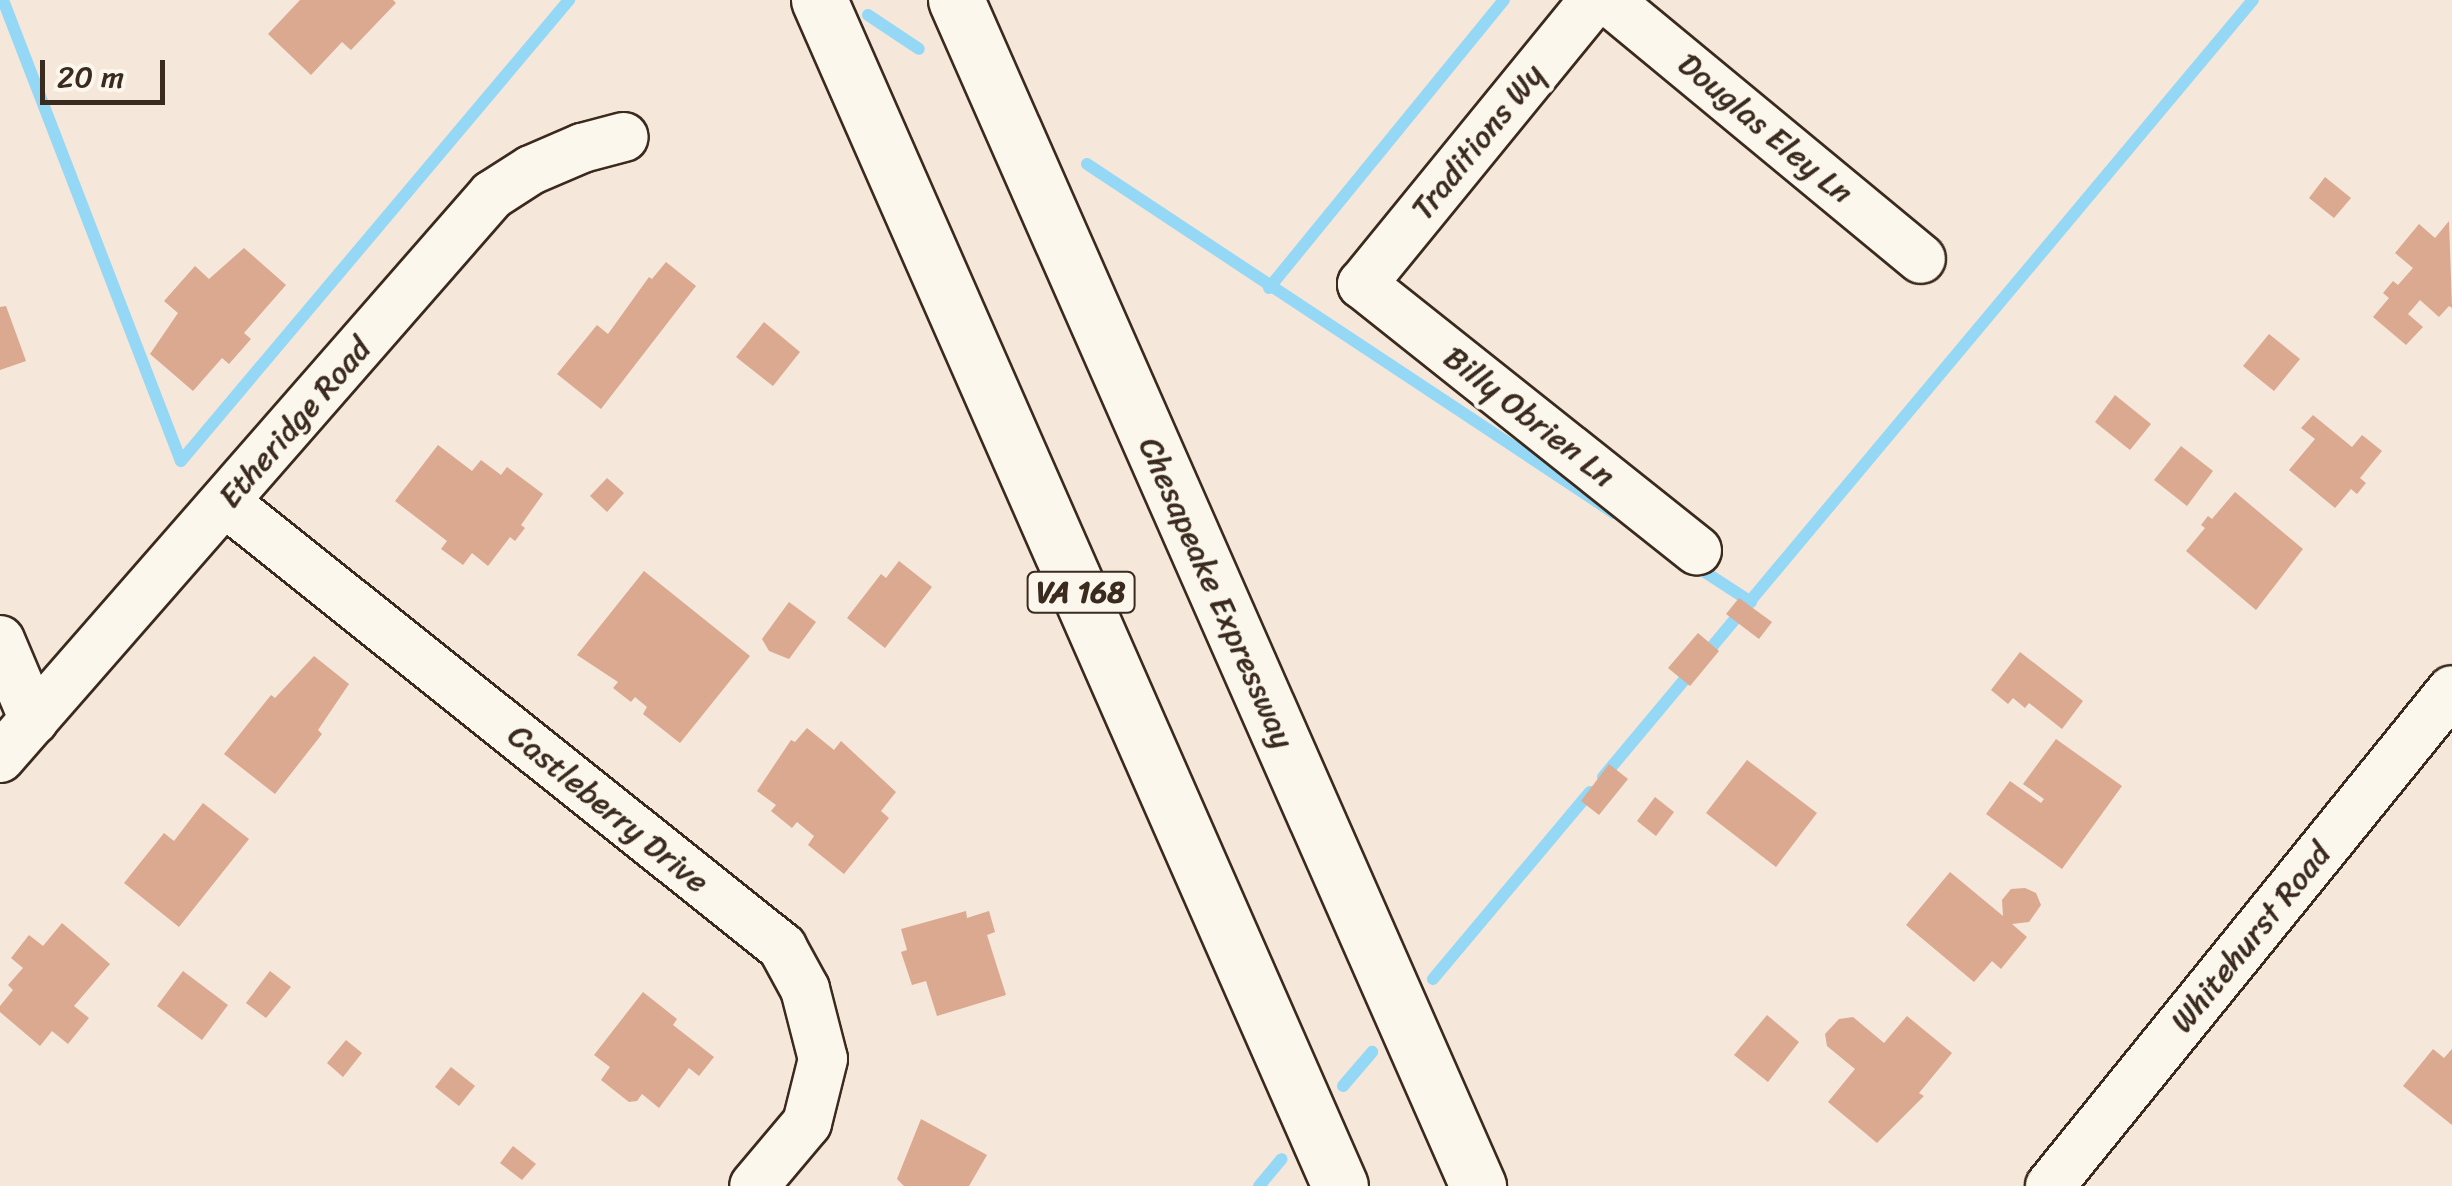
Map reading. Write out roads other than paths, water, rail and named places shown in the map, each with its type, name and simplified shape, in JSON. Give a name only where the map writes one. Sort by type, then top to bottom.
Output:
[{"type":"highway","name":"VA 168","points":[[819,0],[1340,1186]]},
{"type":"highway","name":"Chesapeake Expressway","points":[[962,12],[1478,1186]]},
{"type":"street","name":"Traditions Wy","points":[[1362,284],[1594,0]]},
{"type":"street","name":"Douglas Eley Ln","points":[[1608,0],[1921,259]]},
{"type":"street","name":"Etheridge Road","points":[[0,758],[492,195],[531,170],[624,136]]},
{"type":"street","name":"Billy Obrien Ln","points":[[1362,284],[1697,550]]},
{"type":"street","name":"Castleberry Drive","points":[[226,503],[782,947],[805,990],[823,1059],[806,1123],[754,1186]]},
{"type":"street","points":[[0,640],[34,720]]},
{"type":"street","name":"Whitehurst Road","points":[[2050,1186],[2452,690]]},
{"type":"waterway","points":[[3,0],[181,461],[569,0]]},
{"type":"waterway","points":[[1269,288],[1504,0]]},
{"type":"waterway","points":[[1603,777],[2253,0]]},
{"type":"waterway","points":[[868,15],[919,49]]},
{"type":"waterway","points":[[1087,164],[1614,513]]},
{"type":"waterway","points":[[1694,565],[1751,602]]},
{"type":"waterway","points":[[1433,979],[1590,792]]},
{"type":"waterway","points":[[1343,1086],[1372,1052]]},
{"type":"waterway","points":[[1259,1186],[1282,1159]]}]
